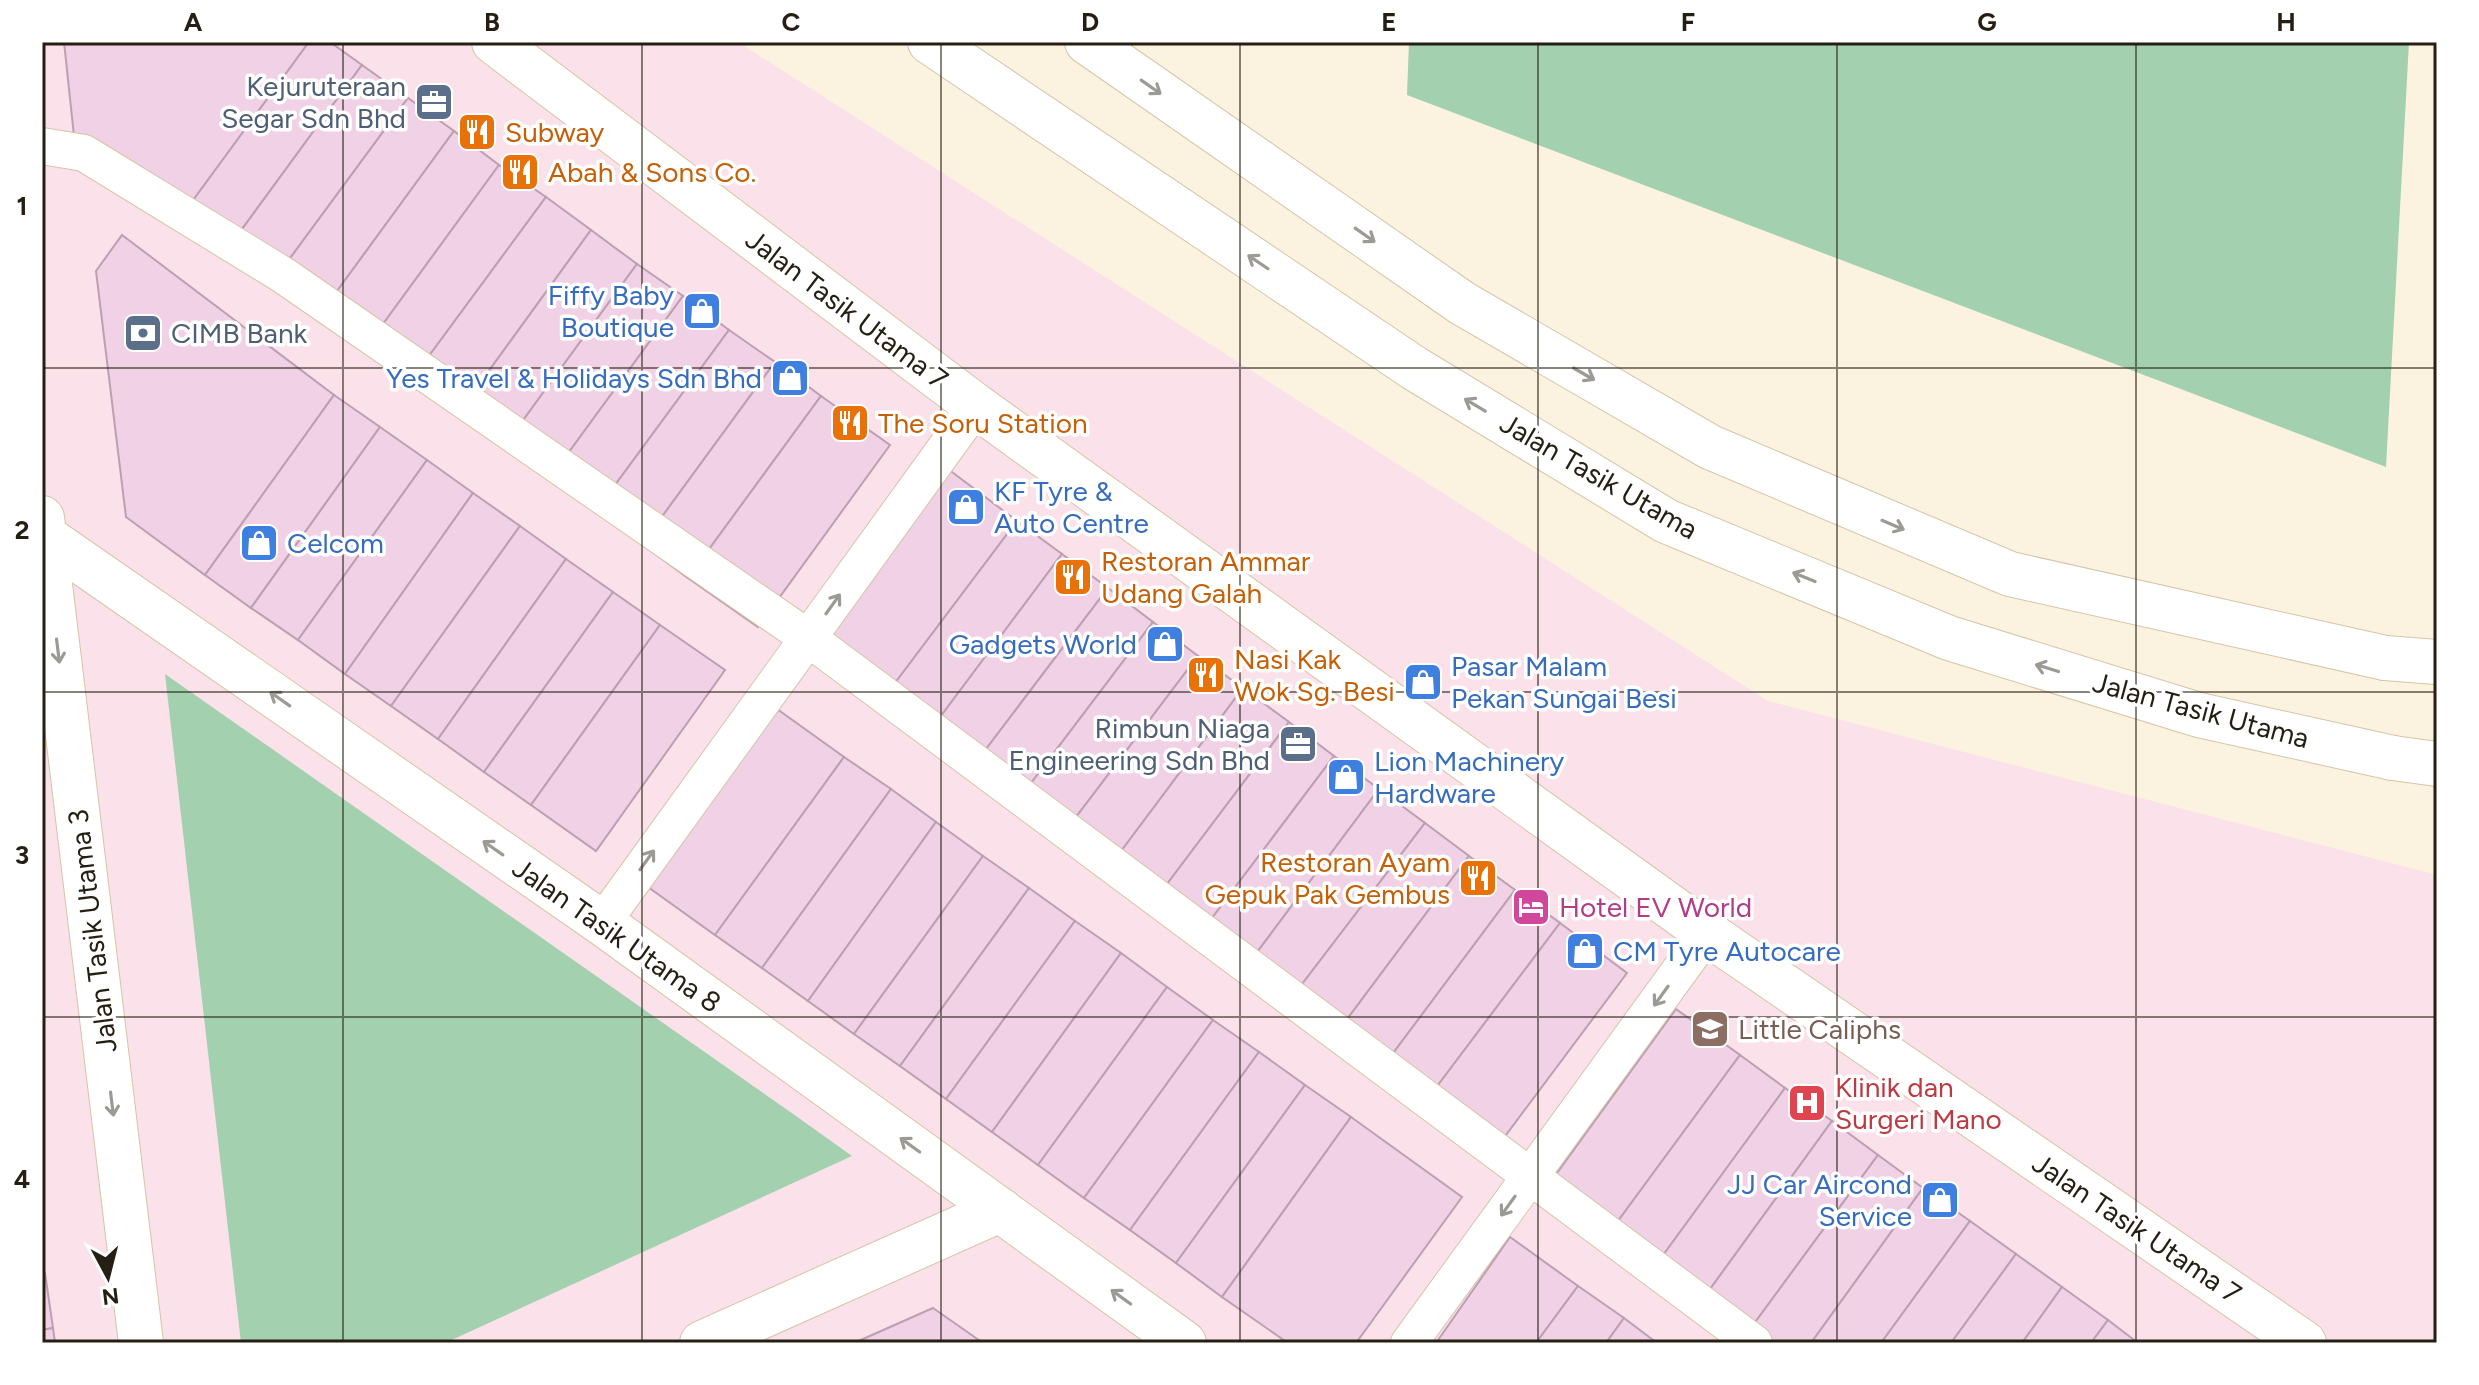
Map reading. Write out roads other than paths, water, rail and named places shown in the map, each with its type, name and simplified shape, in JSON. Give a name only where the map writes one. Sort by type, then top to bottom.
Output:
[{"type":"main road","name":"Jalan Tasik Utama 7","points":[[494,42],[976,406],[1707,933],[2304,1343]]},
{"type":"main road","name":"Jalan Tasik Utama","points":[[930,42],[1414,368],[1666,521],[1949,638],[2199,715],[2393,758],[2437,764]]},
{"type":"main road","points":[[1087,42],[1462,303],[1710,447],[2010,574],[2385,658],[2437,662]]},
{"type":"main road","name":"Jalan Tasik Utama 3","points":[[43,527],[56,745],[141,1343]]},
{"type":"main road","name":"Jalan Tasik Utama 8","points":[[43,527],[602,923],[1184,1343]]},
{"type":"main road","points":[[702,1343],[1000,1210]]},
{"type":"lane","points":[[42,146],[84,153],[283,275],[808,638],[1754,1343]]},
{"type":"lane","points":[[602,923],[976,406]]},
{"type":"lane","points":[[1409,1343],[1707,933]]},
{"type":"place","name":"Kejuruteraan Segar Sdn Bhd","points":[[434,102]]},
{"type":"place","name":"Subway","points":[[477,132]]},
{"type":"place","name":"Abah & Sons Co.","points":[[520,172]]},
{"type":"place","name":"Fiffy Baby Boutique","points":[[702,311]]},
{"type":"place","name":"CIMB Bank","points":[[143,333]]},
{"type":"place","name":"Yes Travel & Holidays Sdn Bhd","points":[[790,378]]},
{"type":"place","name":"The Soru Station","points":[[850,423]]},
{"type":"place","name":"KF Tyre & Auto Centre","points":[[966,507]]},
{"type":"place","name":"Celcom","points":[[259,543]]},
{"type":"place","name":"Restoran Ammar Udang Galah","points":[[1073,577]]},
{"type":"place","name":"Gadgets World","points":[[1165,644]]},
{"type":"place","name":"Nasi Kak Wok Sg. Besi","points":[[1206,675]]},
{"type":"place","name":"Pasar Malam Pekan Sungai Besi","points":[[1423,682]]},
{"type":"place","name":"Rimbun Niaga Engineering Sdn Bhd","points":[[1298,744]]},
{"type":"place","name":"Lion Machinery Hardware","points":[[1346,777]]},
{"type":"place","name":"Restoran Ayam Gepuk Pak Gembus","points":[[1478,878]]},
{"type":"place","name":"Hotel EV World","points":[[1531,907]]},
{"type":"place","name":"CM Tyre Autocare","points":[[1585,951]]},
{"type":"place","name":"Little Caliphs","points":[[1710,1029]]},
{"type":"place","name":"Klinik dan Surgeri Mano","points":[[1807,1103]]},
{"type":"place","name":"JJ Car Aircond Service","points":[[1940,1200]]}]
